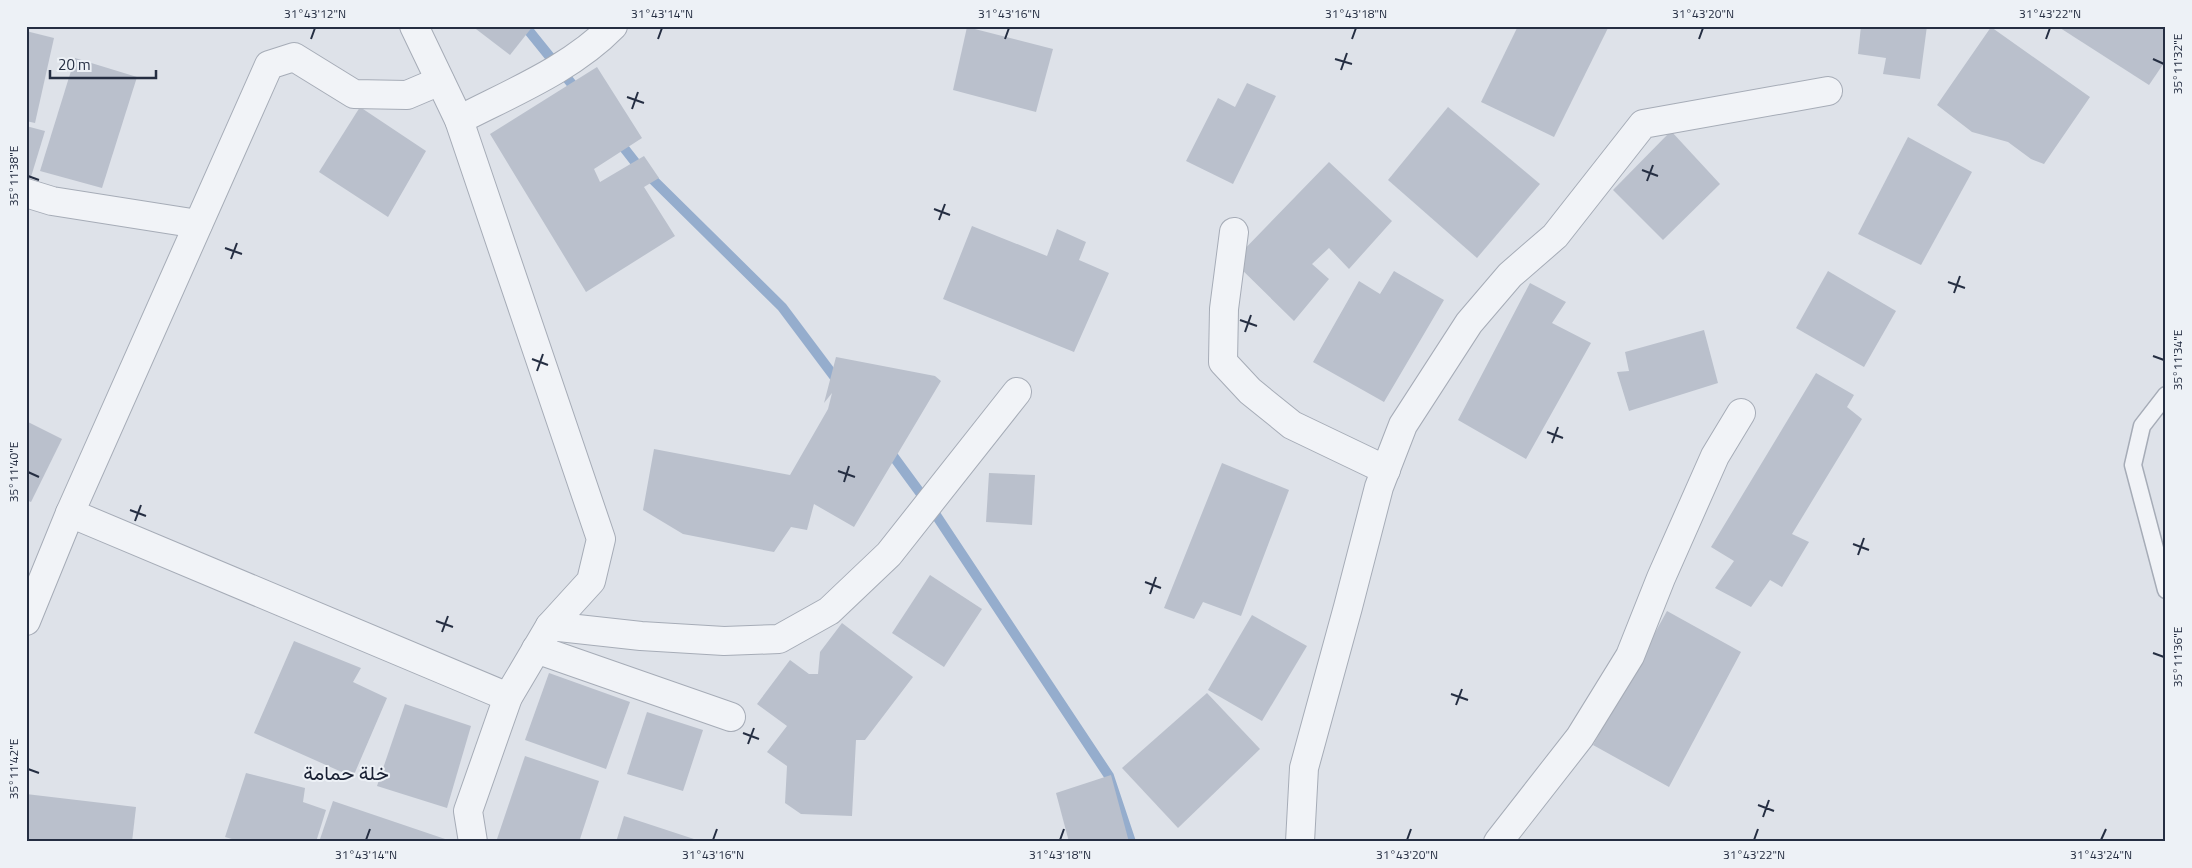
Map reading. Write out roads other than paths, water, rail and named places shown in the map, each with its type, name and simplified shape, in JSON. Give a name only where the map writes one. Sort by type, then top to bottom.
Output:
[{"type":"street","points":[[414,26],[459,120],[601,539],[591,581],[550,626],[508,697],[468,811],[473,842]]},
{"type":"street","points":[[459,120],[538,80],[597,43],[613,26]]},
{"type":"street","points":[[26,621],[70,513],[270,65],[294,57],[354,94],[407,95],[440,81]]},
{"type":"street","points":[[1300,842],[1304,768],[1379,487],[1403,425],[1469,322],[1510,275],[1554,236],[1643,124],[1828,90]]},
{"type":"street","points":[[26,193],[52,201],[198,224]]},
{"type":"street","points":[[1234,232],[1224,308],[1223,362],[1250,391],[1292,425],[1386,470]]},
{"type":"street","points":[[550,626],[641,636],[715,640],[779,639],[829,611],[889,554],[1017,392]]},
{"type":"street","points":[[1498,842],[1580,737],[1630,656],[1661,578],[1714,456],[1741,414]]},
{"type":"street","points":[[70,513],[508,697]]},
{"type":"street","points":[[536,649],[731,717]]},
{"type":"lane","points":[[2166,395],[2142,426],[2133,465],[2166,590]]},
{"type":"waterway","points":[[525,26],[579,93]]},
{"type":"waterway","points":[[617,139],[635,162],[782,307],[839,383]]},
{"type":"waterway","points":[[888,449],[932,509],[1109,776],[1131,842]]},
{"type":"district","name":"خلة حمامة","points":[[346,772]]}]
